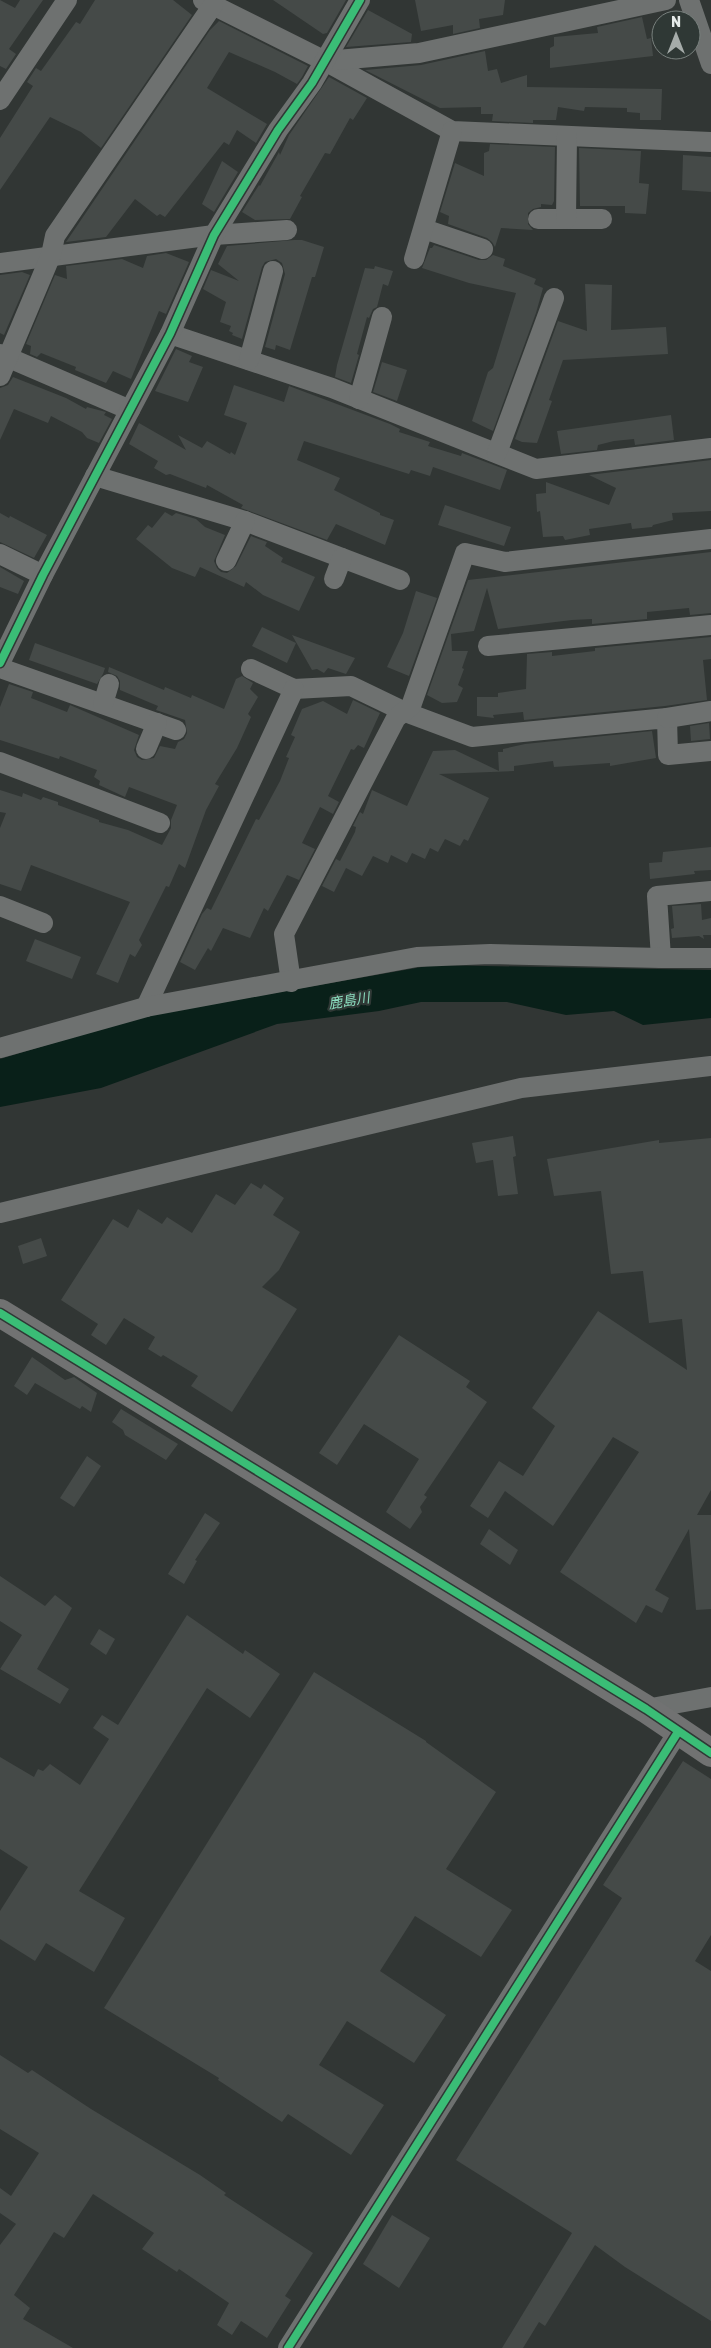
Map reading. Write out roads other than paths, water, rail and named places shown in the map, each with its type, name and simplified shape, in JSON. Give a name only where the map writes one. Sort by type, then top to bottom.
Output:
[{"type":"street","points":[[0,100],[67,0]]},
{"type":"street","points":[[0,663],[43,575],[170,334],[214,234],[278,130],[325,61],[360,0]]},
{"type":"street","points":[[325,61],[418,53],[666,0]]},
{"type":"street","points":[[689,0],[709,54]]},
{"type":"street","points":[[0,376],[4,356],[51,255],[55,236],[208,3],[325,61],[452,131],[711,142]]},
{"type":"street","points":[[414,259],[452,131]]},
{"type":"street","points":[[566,219],[567,136]]},
{"type":"street","points":[[538,219],[602,219]]},
{"type":"street","points":[[424,228],[483,249]]},
{"type":"street","points":[[0,263],[214,234],[287,230]]},
{"type":"street","points":[[249,360],[273,271]]},
{"type":"street","points":[[497,453],[554,298]]},
{"type":"street","points":[[359,399],[382,318]]},
{"type":"street","points":[[170,334],[359,399],[536,469],[711,448]]},
{"type":"street","points":[[4,356],[130,410]]},
{"type":"street","points":[[95,476],[245,522],[400,580]]},
{"type":"street","points":[[226,562],[245,522]]},
{"type":"street","points":[[291,982],[284,934],[396,718],[412,706],[465,552],[505,562],[705,534]]},
{"type":"street","points":[[0,554],[43,575]]},
{"type":"street","points":[[334,579],[342,558]]},
{"type":"street","points":[[488,646],[711,625]]},
{"type":"street","points":[[0,668],[167,726],[146,749]]},
{"type":"street","points":[[251,669],[294,689],[352,686],[405,712],[472,737],[667,718],[711,711]]},
{"type":"street","points":[[103,704],[109,684]]},
{"type":"street","points":[[146,1007],[294,689]]},
{"type":"street","points":[[667,718],[668,754],[711,751]]},
{"type":"street","points":[[0,762],[160,823]]},
{"type":"street","points":[[661,958],[657,896],[711,892]]},
{"type":"street","points":[[0,906],[44,923]]},
{"type":"street","points":[[0,1048],[146,1007],[291,982],[417,957],[490,954],[711,958]]},
{"type":"street","points":[[0,1213],[521,1088],[711,1066]]},
{"type":"street","points":[[0,1313],[646,1709],[711,1753]]},
{"type":"street","points":[[646,1709],[711,1697]]},
{"type":"street","points":[[288,2348],[678,1732]]},
{"type":"water","name":"鹿島川","points":[[433,965],[711,970],[711,1018],[643,1025],[614,1011],[566,1015],[507,1002],[421,1002],[379,1011],[277,1024],[101,1088],[0,1107],[0,1059],[144,1016]]}]
